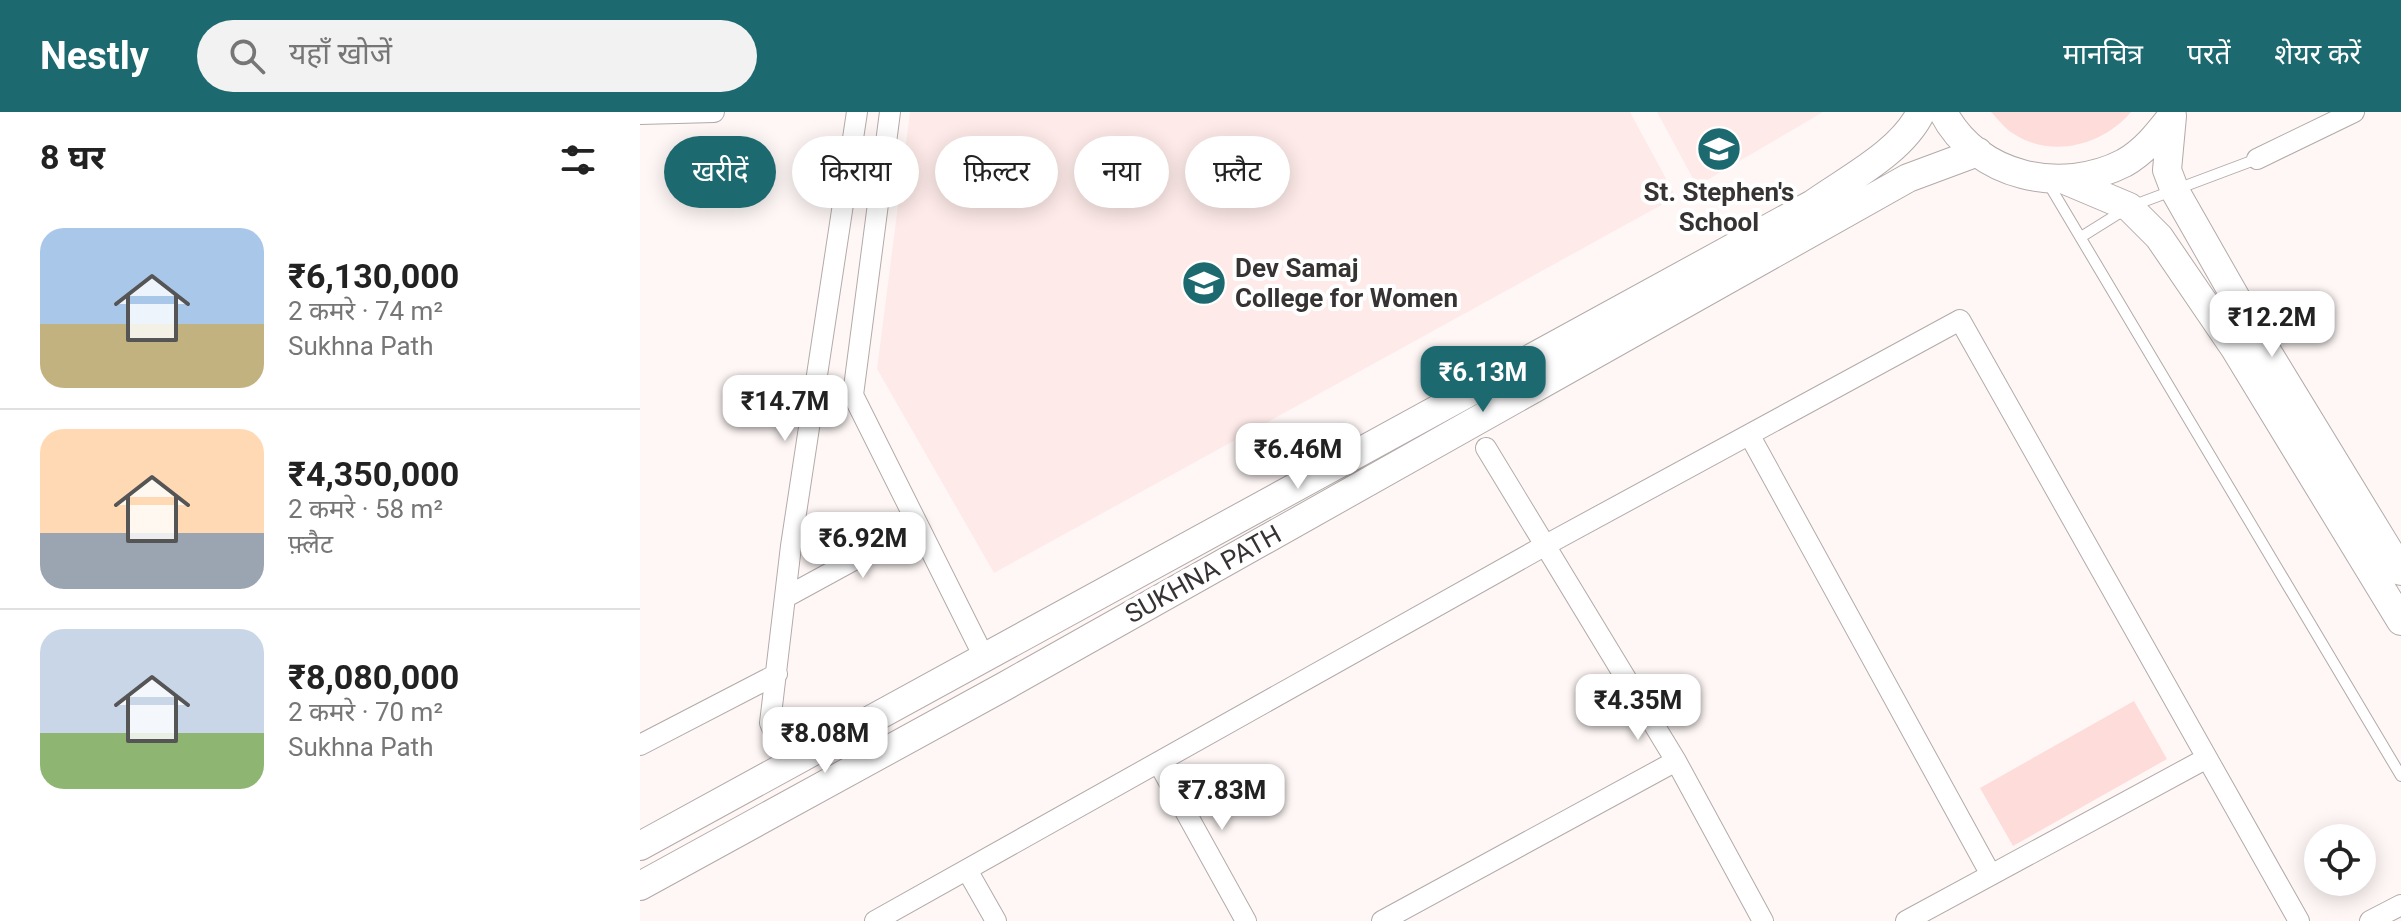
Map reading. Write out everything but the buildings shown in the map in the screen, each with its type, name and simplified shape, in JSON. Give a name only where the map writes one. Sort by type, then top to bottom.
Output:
[{"type":"main road","name":"SUKHNA PATH","points":[[640,846],[1813,204],[1881,156],[1905,135],[1921,112]]},
{"type":"main road","points":[[1943,112],[1978,152],[2010,171],[2056,180],[2129,207],[2159,237],[2234,347],[2401,621]]},
{"type":"main road","points":[[2056,180],[2097,175],[2127,162],[2152,142],[2173,114]]},
{"type":"main road","points":[[2173,114],[2167,170],[2175,191],[2257,335],[2401,571]]},
{"type":"main road","name":"SUKHNA PATH","points":[[640,886],[991,693],[1908,178],[1978,152]]},
{"type":"street","points":[[640,114],[714,112]]},
{"type":"street","points":[[788,765],[770,723],[857,112]]},
{"type":"street","points":[[890,112],[853,395],[984,657]]},
{"type":"street","points":[[2257,159],[2354,112]]},
{"type":"street","points":[[875,921],[1544,546],[1960,320],[2299,921]]},
{"type":"street","points":[[1750,436],[1991,875]]},
{"type":"street","points":[[1486,448],[1676,761],[1763,921]]},
{"type":"street","points":[[786,597],[918,525]]},
{"type":"street","points":[[640,745],[777,674]]},
{"type":"street","points":[[1906,921],[2207,758]]},
{"type":"street","points":[[1382,921],[1676,761]]},
{"type":"street","points":[[1159,764],[1246,921]]},
{"type":"street","points":[[967,870],[996,921]]},
{"type":"street","points":[[2370,921],[2401,905]]},
{"type":"lane","points":[[2081,237],[2129,207],[2257,159]]},
{"type":"lane","points":[[2056,180],[2081,237],[2401,776]]},
{"type":"shaded area","name":"Dev Samaj College for Women","points":[[910,112],[1630,112],[1676,197],[994,573],[877,369],[898,208],[919,208],[919,136],[907,136]]},
{"type":"shaded area","name":"St. Stephen's School","points":[[1657,112],[1823,112],[1697,186]]},
{"type":"shaded area","points":[[1991,112],[2131,112],[2106,133],[2092,140],[2060,147],[2029,142],[2011,132]]},
{"type":"shaded area","points":[[2134,701],[2167,759],[2013,846],[1980,788]]},
{"type":"place","name":"St. Stephen's School","points":[[1719,149]]},
{"type":"place","name":"Dev Samaj College for Women","points":[[1204,283]]}]
